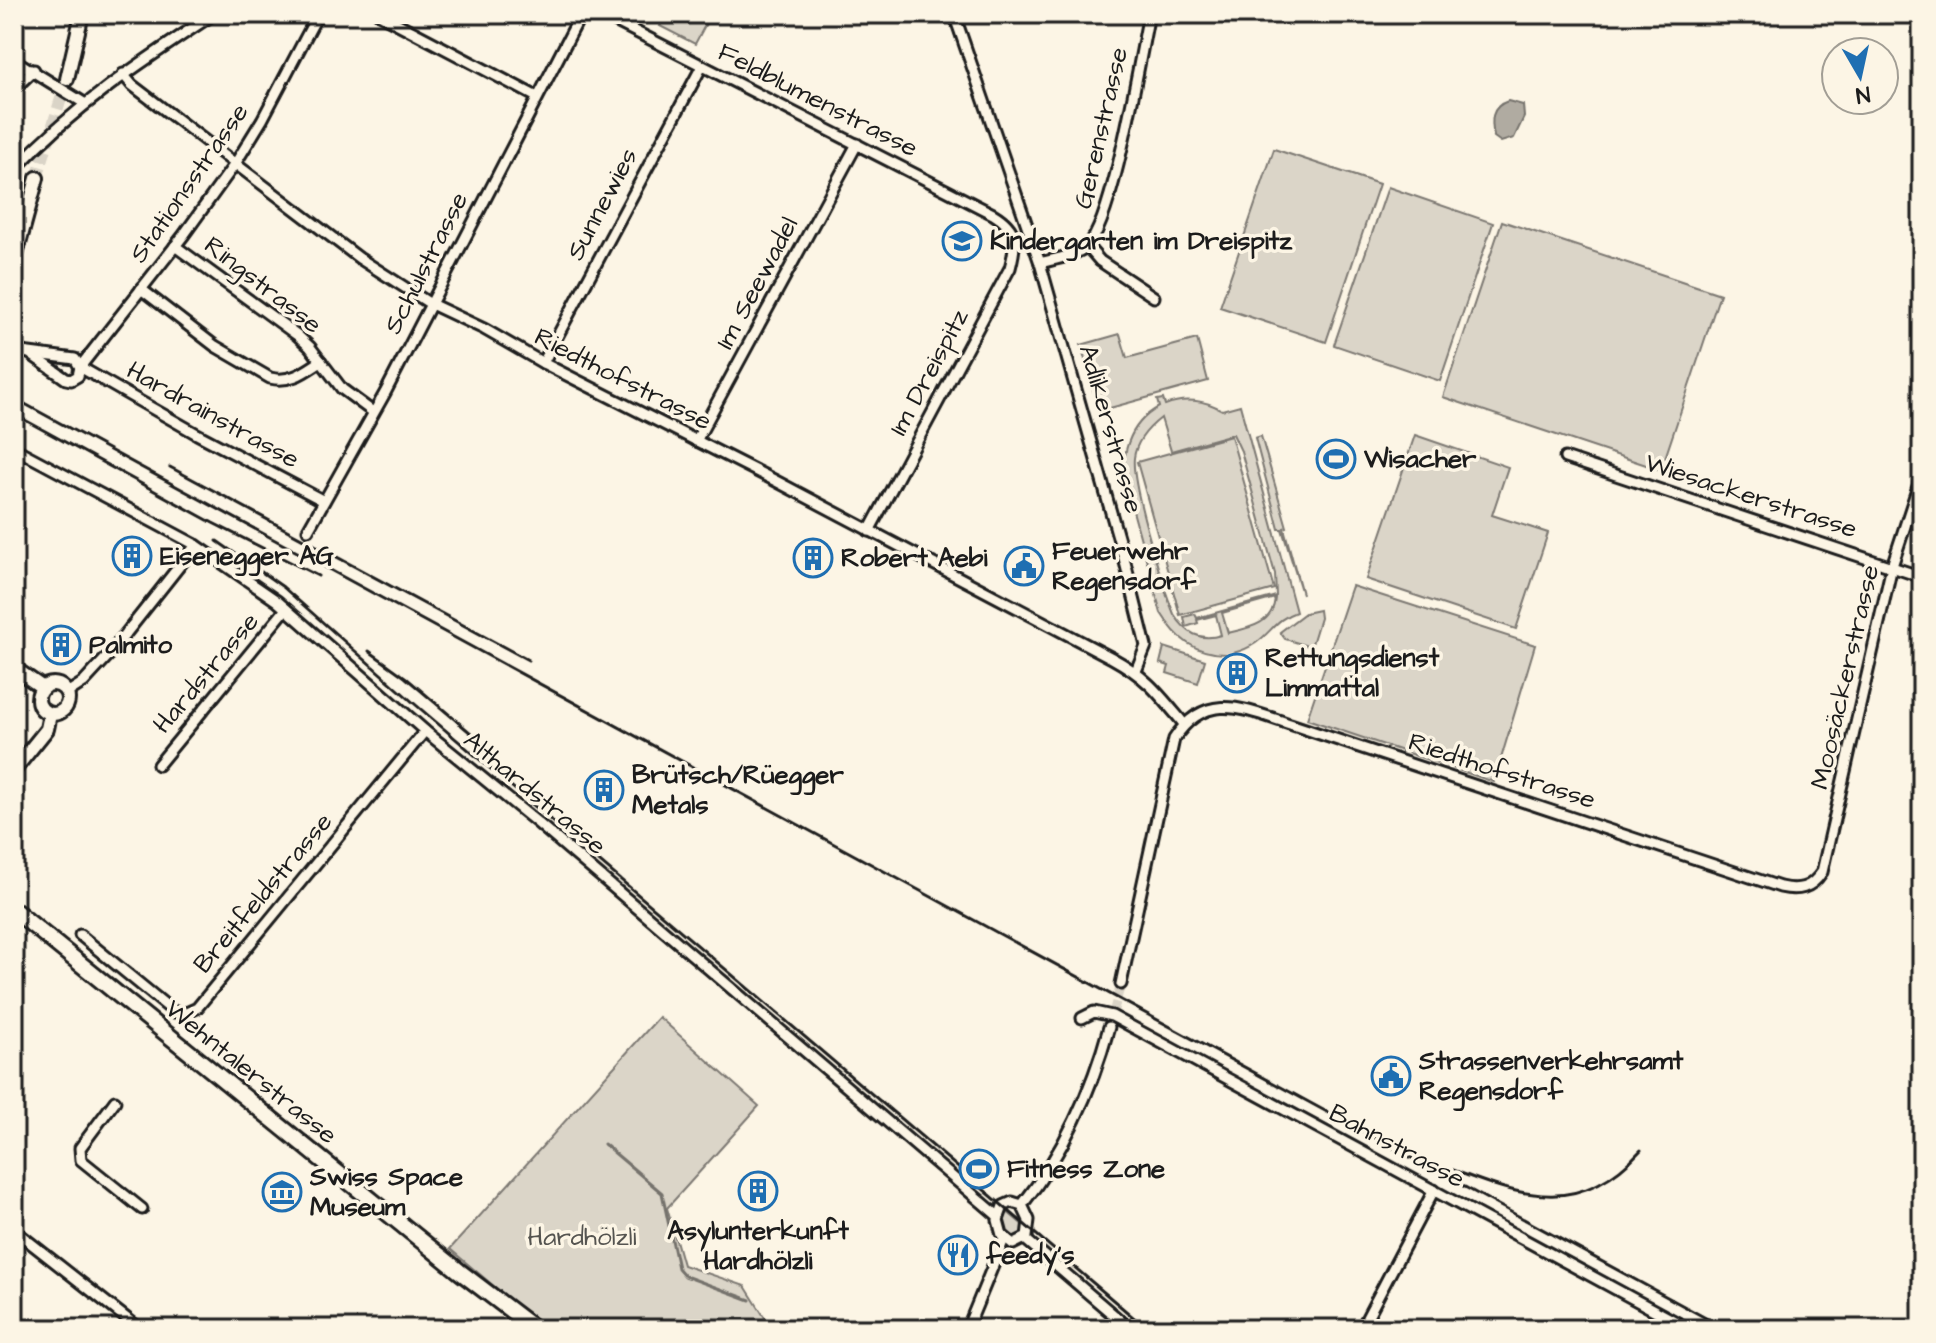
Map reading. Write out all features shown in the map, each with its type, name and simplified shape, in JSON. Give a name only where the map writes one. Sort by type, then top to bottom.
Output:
[{"type":"main road","points":[[67,79],[82,14]]},
{"type":"main road","points":[[14,262],[37,178]]},
{"type":"main road","points":[[14,668],[43,688]]},
{"type":"main road","points":[[57,684],[67,693],[68,702],[63,710],[50,714],[40,705],[39,696],[43,688],[57,684]]},
{"type":"main road","points":[[14,770],[47,729],[50,714]]},
{"type":"main road","name":"Wehntalerstrasse","points":[[14,910],[459,1271],[535,1329]]},
{"type":"street","points":[[14,170],[84,103],[214,14]]},
{"type":"street","name":"Stationsstrasse","points":[[80,367],[235,164],[318,14]]},
{"type":"street","points":[[379,14],[537,97]]},
{"type":"street","name":"Schulstrasse","points":[[308,530],[581,14]]},
{"type":"street","name":"Feldblumenstrasse","points":[[601,14],[993,214],[1012,230]]},
{"type":"street","name":"Adlikerstrasse","points":[[954,14],[1040,263],[1135,601],[1146,646],[1136,671]]},
{"type":"street","name":"Gerenstrasse","points":[[1040,263],[1087,246],[1099,229],[1149,14]]},
{"type":"street","points":[[14,64],[16,61],[34,70],[84,103]]},
{"type":"street","name":"Sunnewies","points":[[543,363],[702,66]]},
{"type":"street","points":[[14,89],[34,70]]},
{"type":"street","name":"Riedthofstrasse","points":[[123,74],[132,85],[359,258],[429,303],[1136,671]]},
{"type":"street","name":"Im Seewadel","points":[[696,441],[857,144]]},
{"type":"street","name":"Im Dreispitz","points":[[869,531],[1010,268],[1016,247],[1012,230]]},
{"type":"street","name":"Ringstrasse","points":[[175,246],[297,335],[342,389],[373,412]]},
{"type":"street","points":[[1087,246],[1100,261],[1154,297]]},
{"type":"street","name":"Ringstrasse","points":[[141,289],[215,346],[270,378],[296,378],[321,361]]},
{"type":"street","name":"Hardrainstrasse","points":[[14,351],[75,359],[80,367],[197,434],[324,501]]},
{"type":"street","name":"Hardrainstrasse","points":[[32,355],[66,379],[78,376],[80,367]]},
{"type":"street","name":"Althardstrasse","points":[[14,448],[196,545],[286,609],[425,731],[539,824],[998,1216]]},
{"type":"street","name":"Wiesackerstrasse","points":[[1565,458],[1922,577]]},
{"type":"street","name":"Moosäckerstrasse","points":[[1808,886],[1816,882],[1822,872],[1892,566],[1922,474]]},
{"type":"street","points":[[67,693],[84,682],[108,656],[196,545]]},
{"type":"street","name":"Hardstrasse","points":[[158,765],[286,609]]},
{"type":"street","points":[[1121,984],[1168,755],[1184,724],[1152,685],[1136,671]]},
{"type":"street","name":"Riedthofstrasse","points":[[1184,724],[1208,709],[1246,710],[1780,887],[1792,890],[1808,886]]},
{"type":"street","name":"Breitfeldstrasse","points":[[80,935],[174,1012],[186,1013],[197,1008],[425,731]]},
{"type":"street","name":"Bahnstrasse","points":[[1082,1018],[1094,1012],[1112,1016],[1689,1329]]},
{"type":"street","points":[[1022,1205],[1078,1112],[1109,1027]]},
{"type":"street","points":[[115,1101],[80,1148],[81,1160],[142,1209]]},
{"type":"street","points":[[1361,1329],[1434,1190]]},
{"type":"street","points":[[1005,1203],[1022,1205],[1029,1220],[1025,1239],[1013,1244],[1004,1239],[1000,1232],[998,1216],[1005,1203]]},
{"type":"street","points":[[14,1230],[140,1329]]},
{"type":"street","points":[[967,1329],[1004,1239]]},
{"type":"street","points":[[1025,1239],[1130,1329]]},
{"type":"green space","points":[[666,14],[711,14],[695,44],[660,26]]},
{"type":"green space","points":[[1274,149],[1379,184],[1326,342],[1220,307]]},
{"type":"green space","points":[[1388,187],[1493,223],[1440,381],[1334,345]]},
{"type":"green space","points":[[1502,221],[1720,294],[1661,470],[1443,397]]},
{"type":"green space","points":[[1120,334],[1127,358],[1197,339],[1208,381],[1099,411],[1081,345]]},
{"type":"green space","points":[[1163,399],[1165,405],[1194,401],[1222,410],[1240,405],[1296,612],[1280,621],[1254,644],[1233,653],[1234,658],[1228,659],[1226,654],[1196,648],[1180,637],[1161,613],[1127,489],[1124,465],[1133,432],[1148,414],[1159,407],[1157,400]],"holes":[[[1161,418],[1171,451],[1233,434],[1241,451],[1275,574],[1276,596],[1197,618],[1195,614],[1184,617],[1186,627],[1198,623],[1197,620],[1216,615],[1221,635],[1200,636],[1189,631],[1179,621],[1169,601],[1149,536],[1137,490],[1134,458],[1143,435]],[[1275,598],[1265,619],[1252,627],[1228,633],[1222,613]]]},
{"type":"green space","points":[[1415,435],[1508,467],[1492,515],[1548,533],[1516,629],[1366,579]]},
{"type":"green space","points":[[1231,436],[1274,589],[1180,615],[1137,462]]},
{"type":"green space","points":[[1261,436],[1302,594],[1282,529],[1279,529],[1255,438]]},
{"type":"green space","points":[[1352,586],[1535,645],[1494,782],[1307,719]]},
{"type":"green space","points":[[1319,610],[1320,618],[1311,647],[1285,639],[1280,632],[1305,613]]},
{"type":"green space","points":[[1164,647],[1205,660],[1198,683],[1167,673],[1169,666],[1160,663]]},
{"type":"green space","name":"Hardhölzli","points":[[659,1017],[759,1106],[667,1208],[683,1265],[745,1286],[772,1329],[551,1329],[528,1315],[450,1249]]},
{"type":"green space","points":[[1006,1211],[1024,1226],[1017,1238],[1008,1236],[1003,1219]]},
{"type":"shaded area","points":[[1508,101],[1523,105],[1524,117],[1514,138],[1501,142],[1494,137],[1493,115],[1498,107]]},
{"type":"waterway","points":[[1914,14],[1922,18]]},
{"type":"waterway","points":[[604,1144],[662,1193],[678,1268],[685,1276],[750,1300]]},
{"type":"tunnel","points":[[37,178],[66,82]]},
{"type":"tunnel","points":[[1110,1024],[1121,984]]},
{"type":"railway","points":[[14,382],[20,385]]},
{"type":"railway","points":[[14,398],[1726,1329]]},
{"type":"railway","points":[[14,414],[213,523],[318,576]]},
{"type":"railway","points":[[170,467],[528,660]]},
{"type":"railway","points":[[217,541],[283,587],[416,705],[1147,1329]]},
{"type":"railway","points":[[369,651],[472,734]]},
{"type":"railway","points":[[1453,1170],[1529,1194],[1575,1193],[1597,1185],[1619,1171],[1641,1150]]},
{"type":"place","name":"Kindergarten im Dreispitz","points":[[962,241]]},
{"type":"place","name":"Wisacher","points":[[1336,459]]},
{"type":"place","name":"Eisenegger AG","points":[[132,556]]},
{"type":"place","name":"Robert Aebi","points":[[813,558]]},
{"type":"place","name":"Feuerwehr Regensdorf","points":[[1024,566]]},
{"type":"place","name":"Palmito","points":[[61,645]]},
{"type":"place","name":"Rettungsdienst Limmattal","points":[[1237,673]]},
{"type":"place","name":"Brütsch/Rüegger Metals","points":[[604,790]]},
{"type":"place","name":"Strassenverkehrsamt Regensdorf","points":[[1391,1076]]},
{"type":"place","name":"Fitness Zone","points":[[979,1169]]},
{"type":"place","name":"Asylunterkunft Hardhölzli","points":[[758,1191]]},
{"type":"place","name":"Swiss Space Museum","points":[[282,1192]]},
{"type":"place","name":"feedy's","points":[[958,1255]]}]
